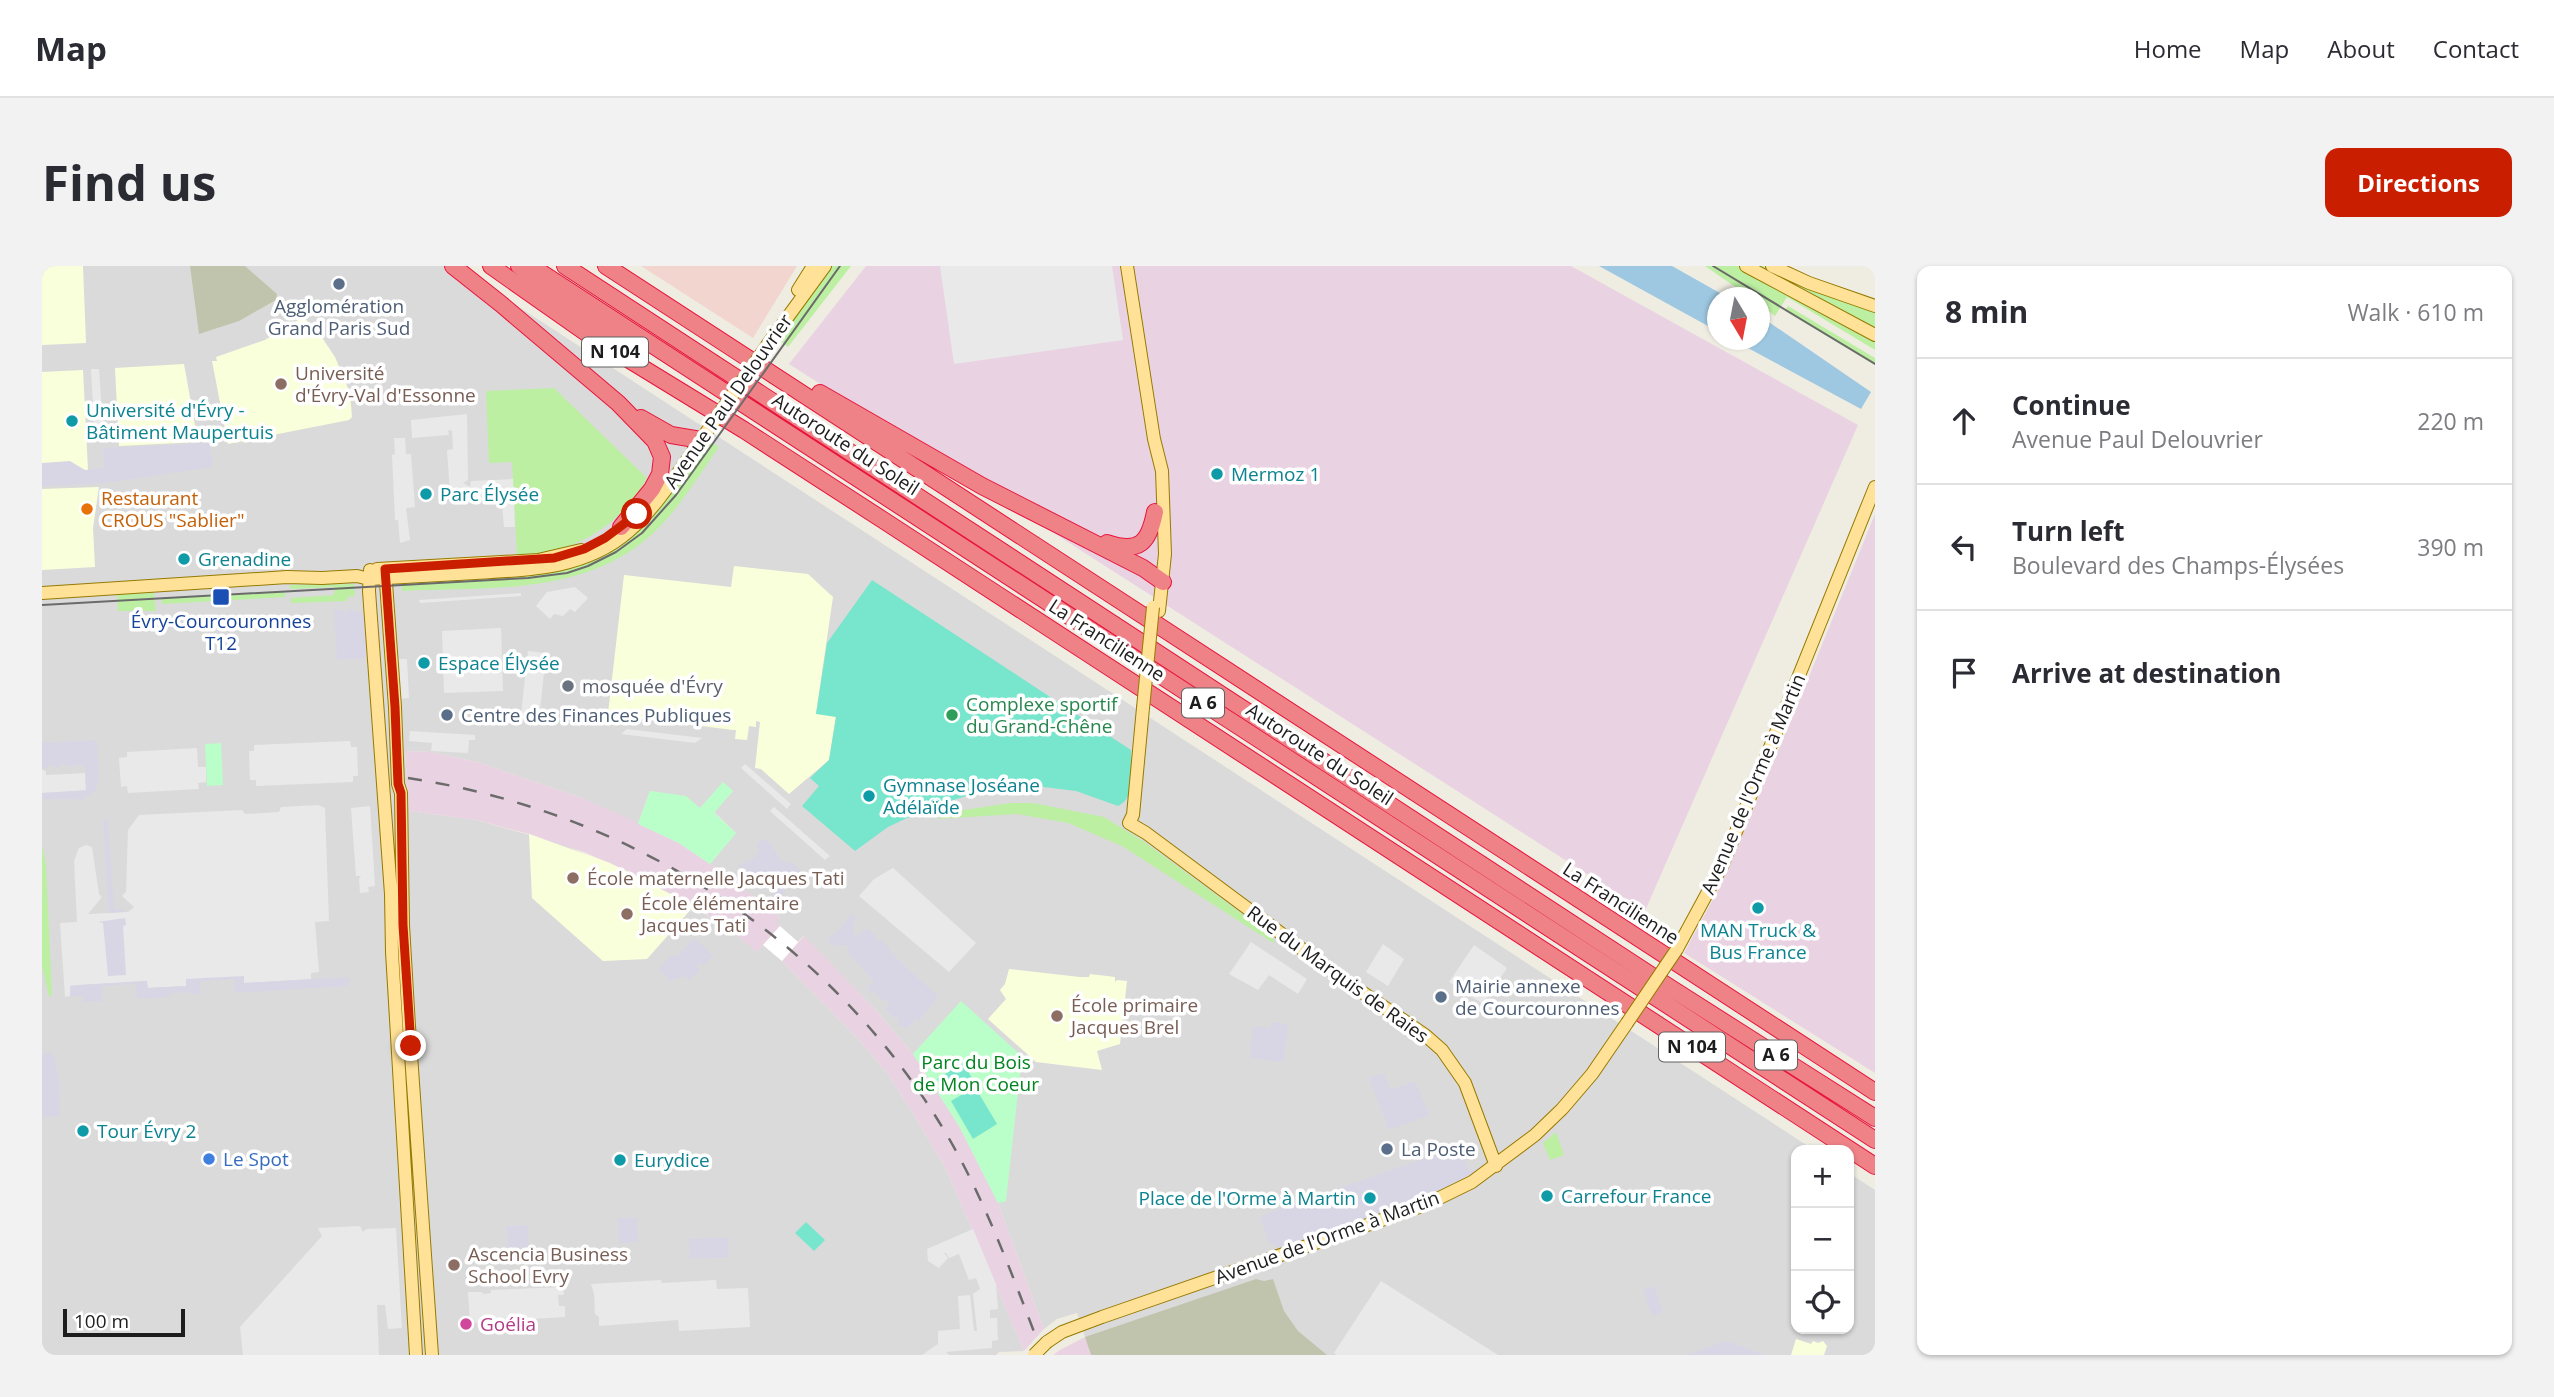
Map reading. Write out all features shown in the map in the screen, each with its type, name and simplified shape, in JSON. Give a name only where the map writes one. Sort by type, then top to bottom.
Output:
[{"type":"highway","points":[[453,266],[618,403],[655,441],[662,457],[660,474],[652,489],[621,527]]},
{"type":"highway","name":"La Francilienne","points":[[491,266],[592,337],[744,430],[1875,1166]]},
{"type":"highway","points":[[519,266],[594,324],[744,430]]},
{"type":"highway","name":"Autoroute du Soleil","points":[[531,266],[1875,1140]]},
{"type":"highway","name":"Autoroute du Soleil","points":[[565,266],[1669,987],[1875,1118]]},
{"type":"highway","name":"La Francilienne","points":[[606,266],[1875,1092]]},
{"type":"highway","points":[[642,289],[982,486],[1143,568],[1159,579]]},
{"type":"highway","points":[[618,403],[671,435],[697,437]]},
{"type":"highway","points":[[1052,523],[1115,545],[1130,547],[1138,545],[1148,536],[1155,512]]},
{"type":"highway","points":[[1847,1099],[1875,1110]]},
{"type":"main road","name":"Avenue Paul Delouvrier","points":[[766,343],[813,266]]},
{"type":"main road","name":"Avenue Paul Delouvrier","points":[[385,573],[554,558],[584,549],[621,527],[652,498],[825,266]]},
{"type":"main road","points":[[1127,266],[1154,439],[1162,471],[1165,554],[1159,579]]},
{"type":"main road","points":[[1745,266],[1875,335]]},
{"type":"main road","points":[[1772,266],[1809,283],[1875,306]]},
{"type":"main road","name":"Avenue Paul Delouvrier","points":[[385,573],[541,569],[585,558],[626,534],[644,517],[697,437]]},
{"type":"main road","points":[[1154,439],[1159,579]]},
{"type":"main road","name":"Avenue de l'Orme à Martin","points":[[1034,1355],[1062,1332],[1101,1317],[1425,1205],[1472,1182],[1496,1166],[1562,1110],[1592,1074],[1677,949],[1723,864],[1875,487]]},
{"type":"main road","points":[[42,593],[385,573],[398,784],[401,793],[403,925],[409,1026],[432,1355]]},
{"type":"main road","points":[[365,575],[379,706],[378,738],[391,894],[392,952],[416,1355]]},
{"type":"main road","name":"Rue du Marquis de Raies","points":[[1159,579],[1133,825],[1334,973],[1425,1035],[1441,1050],[1465,1083],[1496,1166]]},
{"type":"shaded area","points":[[42,266],[456,266],[1806,1145],[1791,1145],[1791,1334],[1854,1334],[1854,1176],[1875,1190],[1875,1355],[1091,1355],[1077,1313],[1057,1319],[1044,1329],[998,1203],[959,1126],[913,1054],[875,1009],[803,936],[798,942],[775,923],[780,917],[710,864],[736,833],[714,812],[733,791],[723,783],[700,808],[650,791],[638,824],[582,798],[477,762],[430,752],[405,751],[409,811],[476,820],[562,844],[664,889],[729,929],[757,951],[763,945],[782,961],[861,1042],[890,1077],[914,1115],[946,1169],[1024,1351],[999,1352],[996,1355],[42,1355]]},
{"type":"shaded area","points":[[42,266],[83,266],[86,343],[42,345]]},
{"type":"shaded area","points":[[190,266],[245,266],[277,294],[276,300],[239,321],[199,334]]},
{"type":"shaded area","points":[[641,266],[797,266],[753,338]]},
{"type":"shaded area","points":[[866,266],[1571,266],[1707,341],[1707,350],[1723,350],[1858,425],[1645,911],[789,364]]},
{"type":"shaded area","points":[[940,266],[1112,266],[1123,340],[954,364]]},
{"type":"shaded area","name":"Université d'Évry-Val d'Essonne","points":[[303,317],[317,330],[335,357],[350,393],[352,417],[349,420],[228,444],[212,361],[217,361],[216,357],[265,340]]},
{"type":"shaded area","points":[[184,364],[198,442],[119,446],[115,368]]},
{"type":"shaded area","points":[[91,369],[99,369],[103,427],[94,427]]},
{"type":"shaded area","name":"Université d'Évry - Bâtiment Maupertuis","points":[[83,370],[88,470],[42,472],[42,372]]},
{"type":"shaded area","points":[[467,414],[468,480],[463,483],[470,487],[471,481],[513,479],[515,527],[504,527],[502,506],[496,506],[496,498],[501,497],[500,494],[493,492],[493,498],[458,500],[457,493],[450,493],[447,450],[453,449],[452,431],[448,430],[449,435],[412,438],[411,420]]},
{"type":"shaded area","points":[[394,438],[405,438],[406,454],[411,454],[415,507],[406,508],[410,540],[400,543],[398,520],[395,520],[392,455],[395,454]]},
{"type":"shaded area","points":[[209,443],[213,467],[105,483],[42,486],[42,463],[70,461],[85,470],[104,468],[103,448]]},
{"type":"shaded area","points":[[99,487],[93,528],[95,567],[42,570],[42,489]]},
{"type":"shaded area","points":[[1875,514],[1875,1073],[1684,953],[1719,888]]},
{"type":"shaded area","points":[[734,566],[808,574],[833,597],[816,713],[836,716],[829,760],[789,794],[761,769],[755,768],[760,722],[756,721],[756,727],[749,726],[747,740],[735,739],[736,730],[615,715],[614,723],[607,722],[624,575],[731,587]]},
{"type":"shaded area","points":[[575,587],[588,598],[575,612],[570,609],[563,616],[554,614],[550,619],[536,606],[547,592]]},
{"type":"shaded area","points":[[521,593],[521,596],[420,603],[419,600]]},
{"type":"shaded area","points":[[349,608],[364,614],[366,658],[337,660],[334,610],[343,609],[343,613],[349,612]]},
{"type":"shaded area","points":[[501,628],[503,691],[444,693],[442,631]]},
{"type":"shaded area","points":[[528,651],[546,653],[540,711],[528,710],[527,715],[521,714]]},
{"type":"shaded area","points":[[399,659],[407,659],[409,698],[401,699]]},
{"type":"shaded area","points":[[627,729],[702,738],[695,743],[621,734]]},
{"type":"shaded area","points":[[410,731],[475,735],[475,740],[469,740],[468,753],[431,751],[432,743],[409,741]]},
{"type":"shaded area","points":[[97,740],[99,778],[96,790],[79,802],[78,799],[42,799],[42,793],[86,790],[85,766],[61,764],[60,768],[48,765],[47,769],[42,768],[42,743]]},
{"type":"shaded area","points":[[350,741],[351,747],[357,747],[358,776],[353,776],[353,782],[256,786],[256,780],[250,780],[249,751],[254,751],[254,745]]},
{"type":"shaded area","points":[[197,748],[198,767],[206,767],[206,782],[198,783],[199,789],[128,793],[127,786],[121,787],[119,758],[127,757],[127,752]]},
{"type":"shaded area","points":[[405,751],[430,752],[477,762],[582,798],[627,818],[679,843],[716,868],[780,917],[776,923],[780,926],[757,952],[729,929],[690,904],[634,874],[584,852],[476,820],[409,811]]},
{"type":"shaded area","points":[[745,764],[791,804],[787,809],[741,768]]},
{"type":"shaded area","points":[[42,770],[46,771],[46,775],[85,773],[86,791],[42,793]]},
{"type":"shaded area","points":[[318,805],[325,808],[329,921],[315,922],[319,972],[311,973],[311,979],[244,983],[243,977],[186,980],[186,986],[147,988],[146,981],[79,985],[70,986],[70,996],[65,997],[60,923],[77,922],[74,861],[79,848],[86,845],[92,847],[99,894],[102,897],[88,914],[128,912],[134,907],[122,896],[126,892],[128,830],[139,815],[242,810],[245,814],[264,813],[279,812],[281,807]]},
{"type":"shaded area","points":[[370,806],[375,886],[368,887],[369,892],[360,893],[361,876],[356,876],[351,808]]},
{"type":"shaded area","points":[[774,807],[830,856],[825,860],[770,811]]},
{"type":"shaded area","points":[[108,820],[114,909],[123,909],[124,912],[106,913],[109,910],[103,821]]},
{"type":"shaded area","points":[[529,834],[610,863],[694,906],[647,959],[603,961],[532,898]]},
{"type":"shaded area","points":[[763,838],[774,846],[772,848],[777,852],[776,855],[786,864],[790,861],[805,874],[797,883],[792,879],[783,890],[785,892],[782,905],[767,888],[764,890],[761,887],[763,885],[758,880],[753,880],[755,877],[736,864],[743,865],[748,860],[751,861],[760,850],[756,846]]},
{"type":"shaded area","points":[[893,868],[976,943],[949,972],[859,896],[874,879]]},
{"type":"shaded area","points":[[853,914],[856,920],[853,922],[854,936],[868,929],[938,996],[919,1021],[916,1019],[906,1030],[897,1024],[900,1021],[896,1017],[885,1009],[890,1004],[886,999],[883,1001],[874,991],[871,993],[867,989],[874,981],[849,954],[847,945],[838,943],[834,946],[829,943],[828,939],[843,926],[849,915]]},
{"type":"shaded area","points":[[125,918],[126,925],[123,926],[126,975],[108,976],[103,923],[98,922]]},
{"type":"shaded area","points":[[804,936],[875,1009],[913,1054],[959,1126],[998,1203],[1044,1329],[1024,1351],[946,1169],[914,1115],[890,1077],[861,1042],[782,961]]},
{"type":"shaded area","points":[[694,938],[713,955],[705,965],[698,963],[700,970],[691,980],[683,976],[671,981],[658,969],[670,957],[677,956]]},
{"type":"shaded area","points":[[1251,942],[1307,979],[1298,994],[1269,975],[1258,990],[1229,974]]},
{"type":"shaded area","points":[[1383,944],[1404,959],[1388,986],[1366,972]]},
{"type":"shaded area","points":[[1474,945],[1507,968],[1483,1004],[1449,982]]},
{"type":"shaded area","name":"École primaire Jacques Brel","points":[[1009,969],[1080,977],[1089,977],[1090,974],[1115,977],[1115,982],[1127,981],[1120,1044],[1097,1051],[1102,1070],[1036,1062],[988,1019],[1006,999],[1000,990],[1005,984]]},
{"type":"shaded area","points":[[244,976],[244,983],[349,977],[349,980],[348,986],[235,993],[234,979],[200,981],[200,995],[170,993],[169,997],[137,999],[136,984],[102,986],[102,1001],[83,1002],[83,996],[70,996],[70,986],[147,981],[148,988],[186,986],[186,979]]},
{"type":"shaded area","points":[[1271,1022],[1288,1024],[1283,1062],[1250,1058],[1253,1026],[1270,1028]]},
{"type":"shaded area","points":[[42,1053],[53,1053],[59,1077],[60,1116],[42,1117]]},
{"type":"shaded area","points":[[1384,1074],[1390,1090],[1416,1083],[1429,1115],[1389,1130],[1369,1077]]},
{"type":"shaded area","name":"Place de l'Orme à Martin","points":[[1460,1146],[1469,1171],[1476,1169],[1477,1172],[1424,1201],[1281,1248],[1269,1243],[1260,1216]]},
{"type":"shaded area","points":[[618,1218],[637,1218],[638,1242],[619,1243]]},
{"type":"shaded area","points":[[528,1225],[529,1247],[508,1248],[507,1226]]},
{"type":"shaded area","points":[[360,1226],[363,1232],[366,1229],[396,1228],[402,1328],[388,1329],[385,1305],[377,1305],[379,1355],[243,1355],[240,1327],[322,1236],[318,1228]]},
{"type":"shaded area","points":[[973,1229],[996,1284],[998,1309],[990,1310],[990,1318],[997,1318],[998,1340],[992,1341],[992,1348],[946,1352],[949,1355],[922,1355],[938,1344],[938,1331],[960,1329],[958,1296],[970,1295],[974,1331],[977,1331],[973,1294],[980,1289],[976,1278],[969,1280],[959,1254],[949,1258],[944,1253],[948,1258],[939,1268],[928,1261],[927,1249]]},
{"type":"shaded area","points":[[728,1237],[729,1257],[690,1259],[689,1239]]},
{"type":"shaded area","points":[[1256,1279],[1273,1279],[1284,1311],[1298,1331],[1327,1355],[1091,1355],[1085,1337]]},
{"type":"shaded area","points":[[661,1280],[662,1283],[716,1280],[717,1289],[748,1288],[750,1327],[679,1331],[678,1320],[599,1326],[591,1284]]},
{"type":"shaded area","points":[[1381,1281],[1498,1355],[1337,1355],[1334,1353]]},
{"type":"shaded area","points":[[1654,1286],[1663,1312],[1652,1316],[1643,1290]]},
{"type":"shaded area","points":[[563,1287],[564,1295],[558,1295],[559,1306],[565,1306],[565,1317],[470,1323],[468,1292],[483,1294],[491,1293],[491,1290]]},
{"type":"shaded area","points":[[1085,1337],[1091,1355],[1053,1355],[1060,1350]]},
{"type":"shaded area","points":[[1796,1339],[1811,1344],[1813,1341],[1823,1341],[1827,1346],[1824,1355],[1791,1355]]},
{"type":"shaded area","points":[[1726,1341],[1766,1355],[1686,1355]]},
{"type":"green space","points":[[830,266],[851,266],[788,347],[778,339]]},
{"type":"green space","points":[[1705,266],[1738,266],[1875,342],[1875,350],[1787,297],[1775,316],[1770,312],[1770,287],[1736,287]]},
{"type":"green space","points":[[1754,266],[1763,266],[1796,282],[1875,311],[1875,328]]},
{"type":"green space","points":[[1788,306],[1875,358],[1875,365],[1785,311]]},
{"type":"green space","points":[[554,388],[647,478],[624,510],[593,534],[556,550],[517,555],[512,462],[489,463],[486,391]]},
{"type":"green space","points":[[706,439],[719,447],[687,493],[661,526],[625,555],[596,569],[533,584],[500,588],[402,591],[401,581],[592,559]]},
{"type":"green space","name":"Complexe sportif du Grand-Chêne","points":[[872,580],[1131,750],[1132,782],[1124,802],[1118,806],[1076,791],[1019,784],[966,796],[926,809],[888,827],[855,851],[802,806],[819,786],[810,778],[829,760],[836,717],[816,714],[827,643]]},
{"type":"green space","points":[[354,584],[355,596],[347,597],[347,601],[291,603],[291,598],[334,595],[335,587],[290,589],[290,585]]},
{"type":"green space","points":[[285,591],[285,597],[162,604],[161,598]]},
{"type":"green space","points":[[154,593],[156,611],[118,611],[117,594]]},
{"type":"green space","points":[[221,743],[223,785],[207,786],[205,744]]},
{"type":"green space","points":[[723,782],[733,791],[714,813],[736,833],[710,864],[679,843],[638,824],[650,791],[686,796],[700,808]]},
{"type":"green space","points":[[1010,803],[1033,803],[1104,817],[1143,841],[1272,936],[1274,942],[1122,846],[1068,823],[1017,814],[936,819],[964,810]]},
{"type":"green space","points":[[42,845],[46,865],[52,996],[49,996],[42,966]]},
{"type":"green space","name":"Parc du Bois de Mon Coeur","points":[[961,1001],[1022,1056],[1006,1201],[998,1203],[959,1126],[913,1054]]},
{"type":"green space","points":[[963,1063],[972,1078],[946,1094],[937,1079]]},
{"type":"green space","points":[[975,1087],[997,1124],[973,1139],[951,1101]]},
{"type":"green space","points":[[1556,1132],[1564,1155],[1550,1160],[1543,1143]]},
{"type":"green space","points":[[806,1222],[825,1240],[814,1251],[795,1233]]},
{"type":"water","points":[[1599,266],[1672,266],[1709,287],[1707,287],[1707,325]]},
{"type":"water","points":[[1770,323],[1871,392],[1861,409],[1752,350],[1770,350]]},
{"type":"pier","points":[[780,926],[798,942],[782,961],[763,945]]},
{"type":"tram line","points":[[42,605],[528,578],[567,573],[588,566],[616,552],[642,533],[676,495],[840,266]]},
{"type":"tram line","points":[[1713,266],[1875,364]]},
{"type":"railway","points":[[408,778],[491,795],[572,821],[649,856],[721,898],[788,948],[850,1006],[904,1071],[951,1142],[989,1220],[1043,1355]]},
{"type":"place","name":"Agglomération Grand Paris Sud","points":[[339,284]]},
{"type":"place","name":"Université d'Évry-Val d'Essonne","points":[[281,384]]},
{"type":"place","name":"Université d'Évry - Bâtiment Maupertuis","points":[[72,421]]},
{"type":"place","name":"Mermoz 1","points":[[1217,474]]},
{"type":"place","name":"Parc Élysée","points":[[426,494]]},
{"type":"place","name":"Restaurant CROUS \"Sablier\"","points":[[87,509]]},
{"type":"place","name":"Grenadine","points":[[184,559]]},
{"type":"place","name":"Évry-Courcouronnes T12","points":[[221,597]]},
{"type":"place","name":"Espace Élysée","points":[[424,663]]},
{"type":"place","name":"mosquée d'Évry","points":[[568,686]]},
{"type":"place","name":"Centre des Finances Publiques","points":[[447,715]]},
{"type":"place","name":"Complexe sportif du Grand-Chêne","points":[[952,715]]},
{"type":"place","name":"Gymnase Joséane Adélaïde","points":[[869,796]]},
{"type":"place","name":"École maternelle Jacques Tati","points":[[573,878]]},
{"type":"place","name":"MAN Truck & Bus France","points":[[1758,908]]},
{"type":"place","name":"École élémentaire Jacques Tati","points":[[627,914]]},
{"type":"place","name":"Mairie annexe de Courcouronnes","points":[[1441,997]]},
{"type":"place","name":"École primaire Jacques Brel","points":[[1057,1016]]},
{"type":"place","name":"Tour Évry 2","points":[[83,1131]]},
{"type":"place","name":"La Poste","points":[[1387,1149]]},
{"type":"place","name":"Le Spot","points":[[209,1159]]},
{"type":"place","name":"Eurydice","points":[[620,1160]]},
{"type":"place","name":"Carrefour France","points":[[1547,1196]]},
{"type":"place","name":"Place de l'Orme à Martin","points":[[1370,1198]]},
{"type":"place","name":"Ascencia Business School Evry","points":[[454,1265]]},
{"type":"place","name":"Goélia","points":[[466,1324]]},
{"type":"route","points":[[411,1046],[403,925],[401,793],[398,784],[385,569],[554,558],[584,549],[605,538],[637,514]]}]
